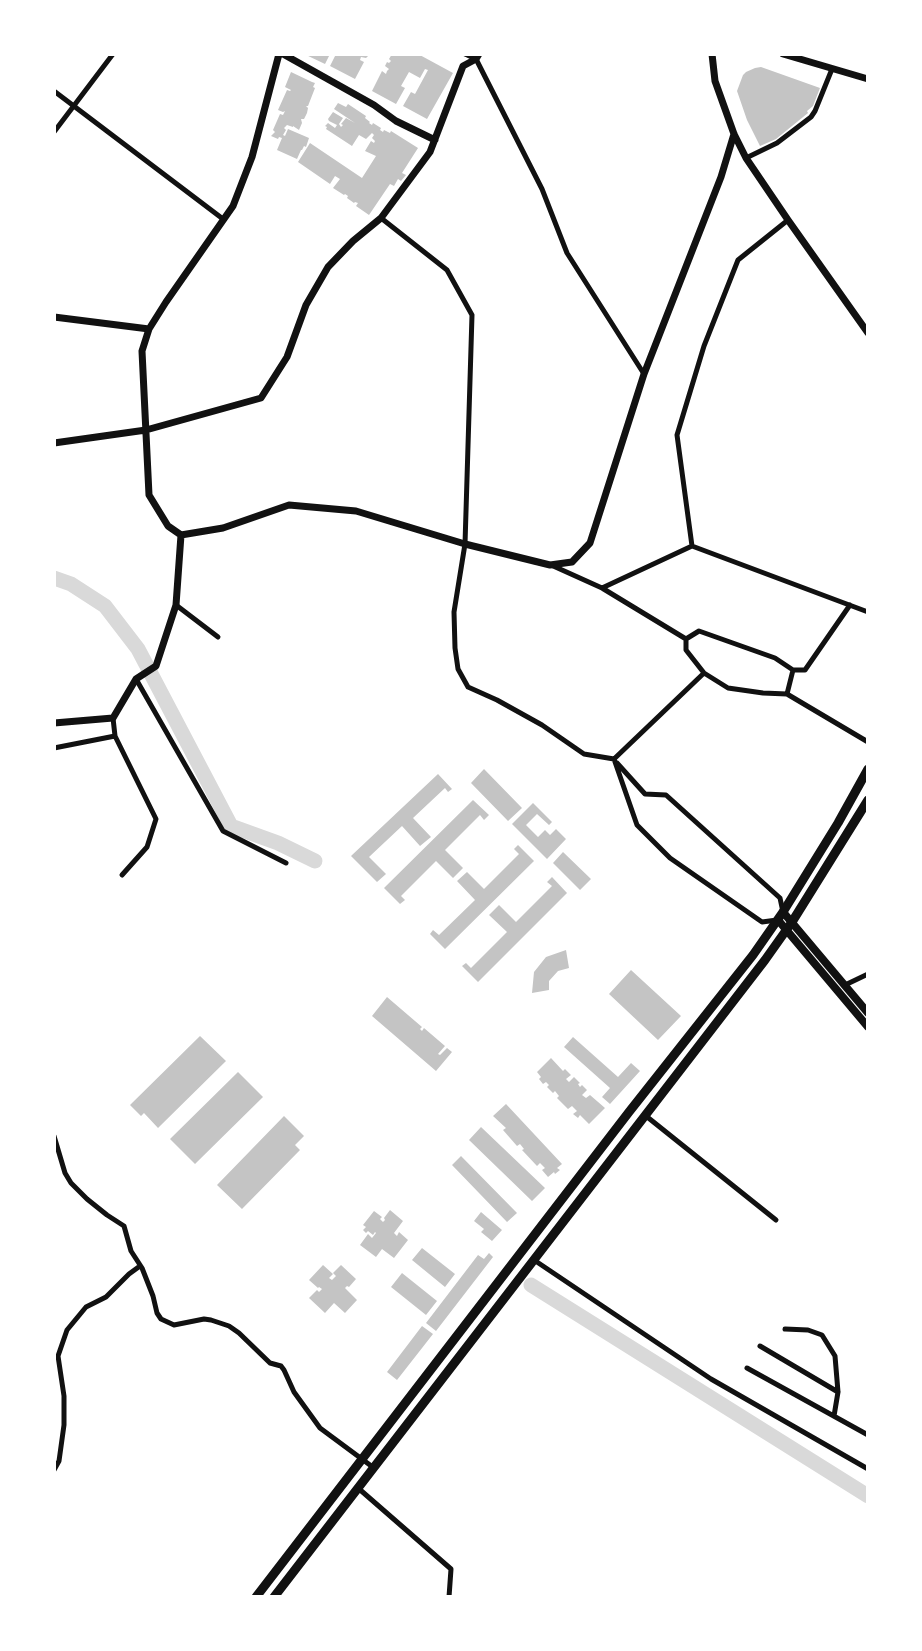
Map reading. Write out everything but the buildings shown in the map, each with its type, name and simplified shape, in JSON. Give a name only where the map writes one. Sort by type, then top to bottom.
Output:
[{"type":"highway","points":[[256,1597],[629,1112],[753,955],[781,916],[868,769]]},
{"type":"highway","points":[[274,1597],[646,1116],[789,926],[868,800]]},
{"type":"main road","points":[[781,916],[868,1028]]},
{"type":"main road","points":[[789,926],[868,1013]]},
{"type":"street","points":[[54,132],[113,54]]},
{"type":"street","points":[[435,141],[281,54],[252,157],[233,206],[149,328],[142,351],[149,495],[168,526],[181,536],[223,528],[289,505],[356,511],[465,544],[550,565],[602,588],[686,639]]},
{"type":"street","points":[[465,54],[477,56]]},
{"type":"street","points":[[712,54],[715,81],[734,134],[746,158],[868,333]]},
{"type":"street","points":[[783,54],[868,80]]},
{"type":"street","points":[[54,443],[146,430],[261,398],[287,357],[306,305],[328,267],[353,241],[381,218],[430,152],[463,66],[477,56]]},
{"type":"street","points":[[477,56],[542,189],[567,253],[644,374]]},
{"type":"street","points":[[746,158],[777,143],[812,117],[832,69]]},
{"type":"street","points":[[54,91],[223,219]]},
{"type":"street","points":[[550,565],[572,562],[590,543],[644,374],[721,177],[734,134]]},
{"type":"street","points":[[381,218],[447,270],[472,315],[465,544],[454,612],[458,669],[468,687],[497,700],[584,754],[614,759],[645,794],[666,795],[780,898],[781,916],[762,922],[670,858],[637,825],[614,759]]},
{"type":"street","points":[[692,546],[677,435],[704,346],[738,260],[788,220]]},
{"type":"street","points":[[54,317],[149,328]]},
{"type":"street","points":[[122,875],[147,847],[156,819],[114,736],[113,718],[136,679],[156,666],[176,605],[181,536]]},
{"type":"street","points":[[602,588],[692,546],[868,612]]},
{"type":"street","points":[[176,605],[218,637]]},
{"type":"street","points":[[686,639],[699,631],[775,658],[793,670],[805,670],[850,605]]},
{"type":"street","points":[[686,639],[686,650],[704,673],[728,688],[787,694],[868,742]]},
{"type":"street","points":[[787,694],[793,670]]},
{"type":"street","points":[[614,759],[704,673]]},
{"type":"street","points":[[136,679],[223,831],[286,863]]},
{"type":"street","points":[[54,723],[113,718]]},
{"type":"street","points":[[54,748],[114,736]]},
{"type":"street","points":[[845,985],[868,974]]},
{"type":"street","points":[[646,1116],[776,1220]]},
{"type":"street","points":[[54,1136],[65,1173],[71,1183],[87,1200],[124,1226],[131,1251],[140,1266],[153,1296],[157,1314],[161,1319],[174,1324],[204,1319],[229,1326],[270,1363],[284,1370],[294,1392],[321,1428],[374,1468]]},
{"type":"street","points":[[534,1260],[711,1378],[868,1468]]},
{"type":"street","points":[[54,1470],[59,1461],[64,1425],[64,1396],[58,1356],[67,1330],[86,1307],[106,1297],[140,1266]]},
{"type":"street","points":[[785,1329],[808,1330],[822,1335],[835,1356],[838,1392],[834,1416]]},
{"type":"street","points":[[760,1347],[838,1392]]},
{"type":"street","points":[[747,1368],[868,1435]]},
{"type":"street","points":[[358,1488],[451,1569],[449,1597]]},
{"type":"waterway","points":[[54,578],[71,584],[105,606],[138,649],[231,826],[278,843],[315,861]]},
{"type":"waterway","points":[[531,1285],[868,1496]]}]
